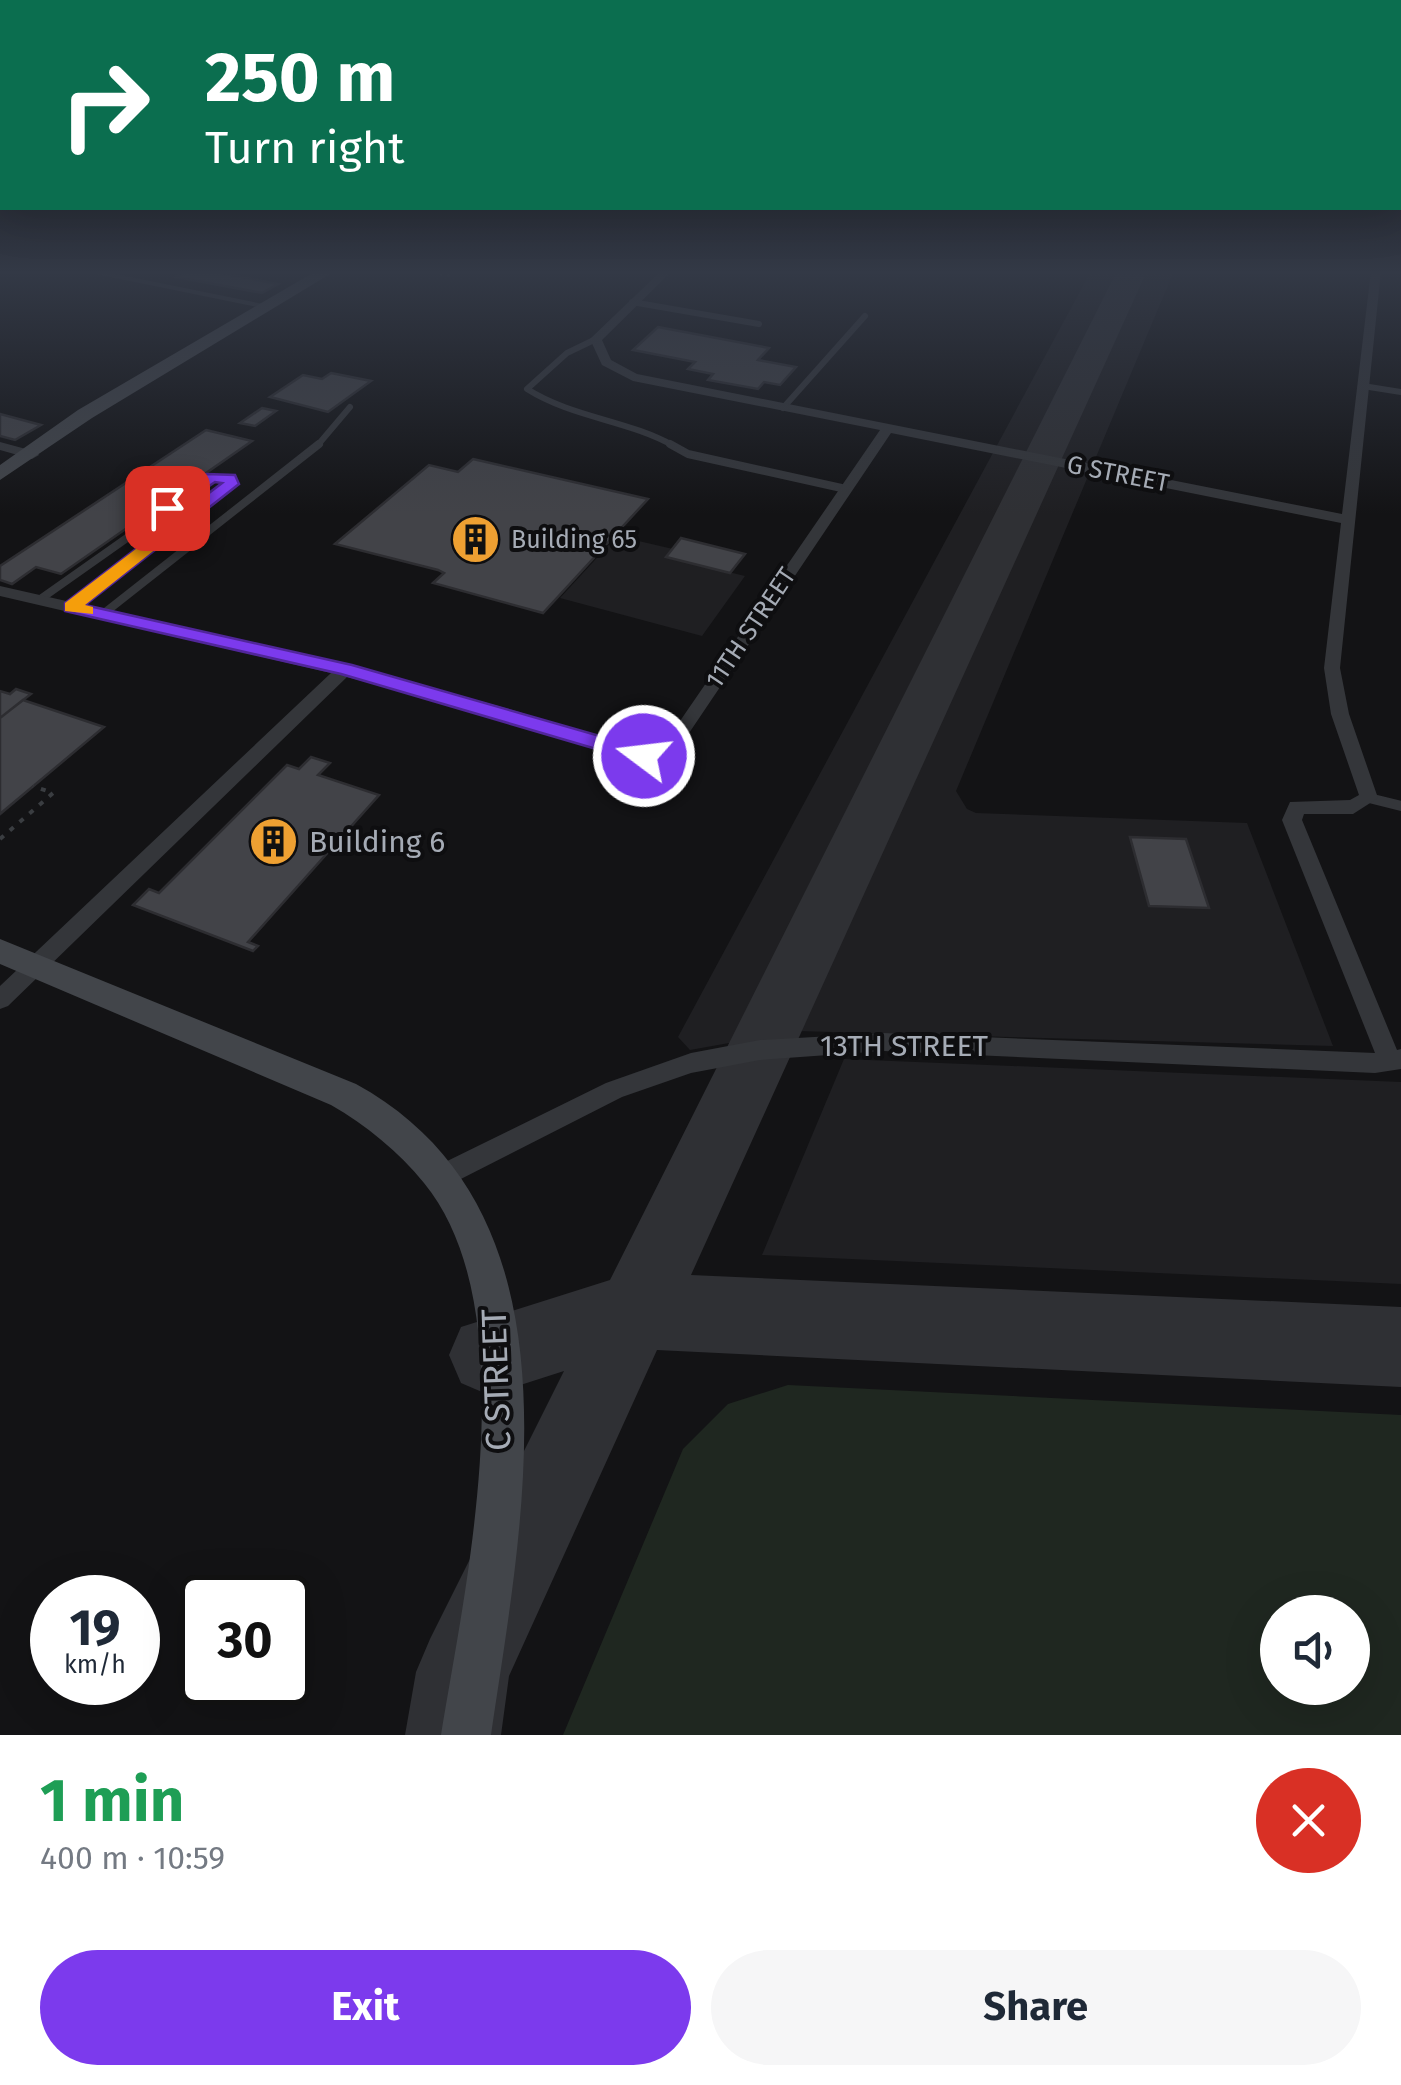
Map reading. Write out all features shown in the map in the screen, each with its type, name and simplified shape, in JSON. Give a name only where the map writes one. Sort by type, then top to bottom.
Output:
[{"type":"street","points":[[0,474],[85,414],[190,352]]},
{"type":"street","points":[[602,352],[606,362],[633,376],[887,428]]},
{"type":"street","points":[[1367,352],[1332,668],[1340,714],[1369,798]]},
{"type":"street","name":"11TH STREET","points":[[0,591],[345,669],[544,725],[628,754],[661,752],[675,741],[887,428]]},
{"type":"street","name":"G STREET","points":[[887,428],[1348,520]]},
{"type":"street","points":[[0,446],[32,455]]},
{"type":"street","points":[[0,1000],[345,669]]},
{"type":"street","name":"13TH STREET","points":[[444,1175],[614,1090],[691,1063],[760,1050],[884,1042],[1396,1060],[1292,820],[1298,807],[1352,807],[1369,798]]},
{"type":"street","name":"C STREET","points":[[0,950],[348,1096],[406,1136],[444,1175],[476,1237],[491,1280],[502,1352],[502,1424],[494,1533],[466,1735]]},
{"type":"lane","points":[[568,352],[527,389],[555,408],[654,436],[688,454],[846,489]]},
{"type":"lane","points":[[783,408],[834,352]]},
{"type":"lane","points":[[1363,386],[1401,392]]},
{"type":"lane","points":[[104,614],[312,452],[350,407]]},
{"type":"lane","points":[[39,600],[212,478],[229,479],[231,484],[71,607]]},
{"type":"lane","points":[[1369,798],[1401,806]]},
{"type":"path","points":[[0,839],[54,793],[33,786]]},
{"type":"shaded area","points":[[1047,352],[1140,352],[956,791],[967,809],[976,813],[1247,823],[1333,1046],[797,1031],[690,1050],[678,1037]],"holes":[[[1130,837],[1186,839],[1208,908],[1149,906]]]},
{"type":"shaded area","points":[[617,536],[673,549],[667,557],[745,576],[702,636],[560,598]]},
{"type":"shaded area","points":[[844,1059],[1401,1082],[1401,1284],[762,1255]]},
{"type":"shaded area","points":[[788,1385],[1401,1415],[1401,1735],[563,1735],[683,1449],[728,1404]]},
{"type":"building","points":[[643,352],[765,352],[758,360],[796,367],[780,385],[764,382],[758,389],[708,380],[713,374],[688,369],[695,362]]},
{"type":"building","points":[[331,373],[371,381],[328,412],[270,397],[303,375],[322,379]]},
{"type":"building","points":[[262,408],[276,411],[255,426],[240,423]]},
{"type":"building","points":[[0,414],[41,425],[15,440],[0,436]]},
{"type":"building","points":[[206,430],[252,441],[61,574],[36,567],[12,584],[0,580],[0,566]]},
{"type":"building","name":"Building 65","points":[[473,459],[648,499],[543,613],[433,583],[444,573],[438,570],[335,544],[429,465],[458,472]]},
{"type":"building","points":[[681,538],[745,554],[730,573],[666,557]]},
{"type":"building","points":[[16,689],[31,694],[0,718],[0,691],[10,694]]},
{"type":"building","points":[[23,700],[104,727],[0,814],[0,718]]},
{"type":"building","name":"Building 6","points":[[311,757],[330,763],[318,775],[379,795],[248,942],[258,946],[253,951],[133,905],[149,889],[159,893],[287,765],[299,769]]},
{"type":"building","points":[[1130,837],[1186,839],[1209,908],[1149,906]]},
{"type":"taxiway","points":[[635,1311],[1093,352]]},
{"type":"taxiway","points":[[453,1735],[463,1672],[635,1311]]},
{"type":"taxiway","points":[[489,1355],[635,1311]]},
{"type":"taxiway","points":[[635,1311],[1401,1347]]},
{"type":"slow traffic","points":[[87,610],[71,607],[197,510]]},
{"type":"place","name":"Building 65","points":[[476,540]]},
{"type":"place","name":"Building 6","points":[[274,842]]},
{"type":"route","points":[[167,508],[212,478],[229,479],[231,484],[71,607],[345,669],[644,756]]}]
